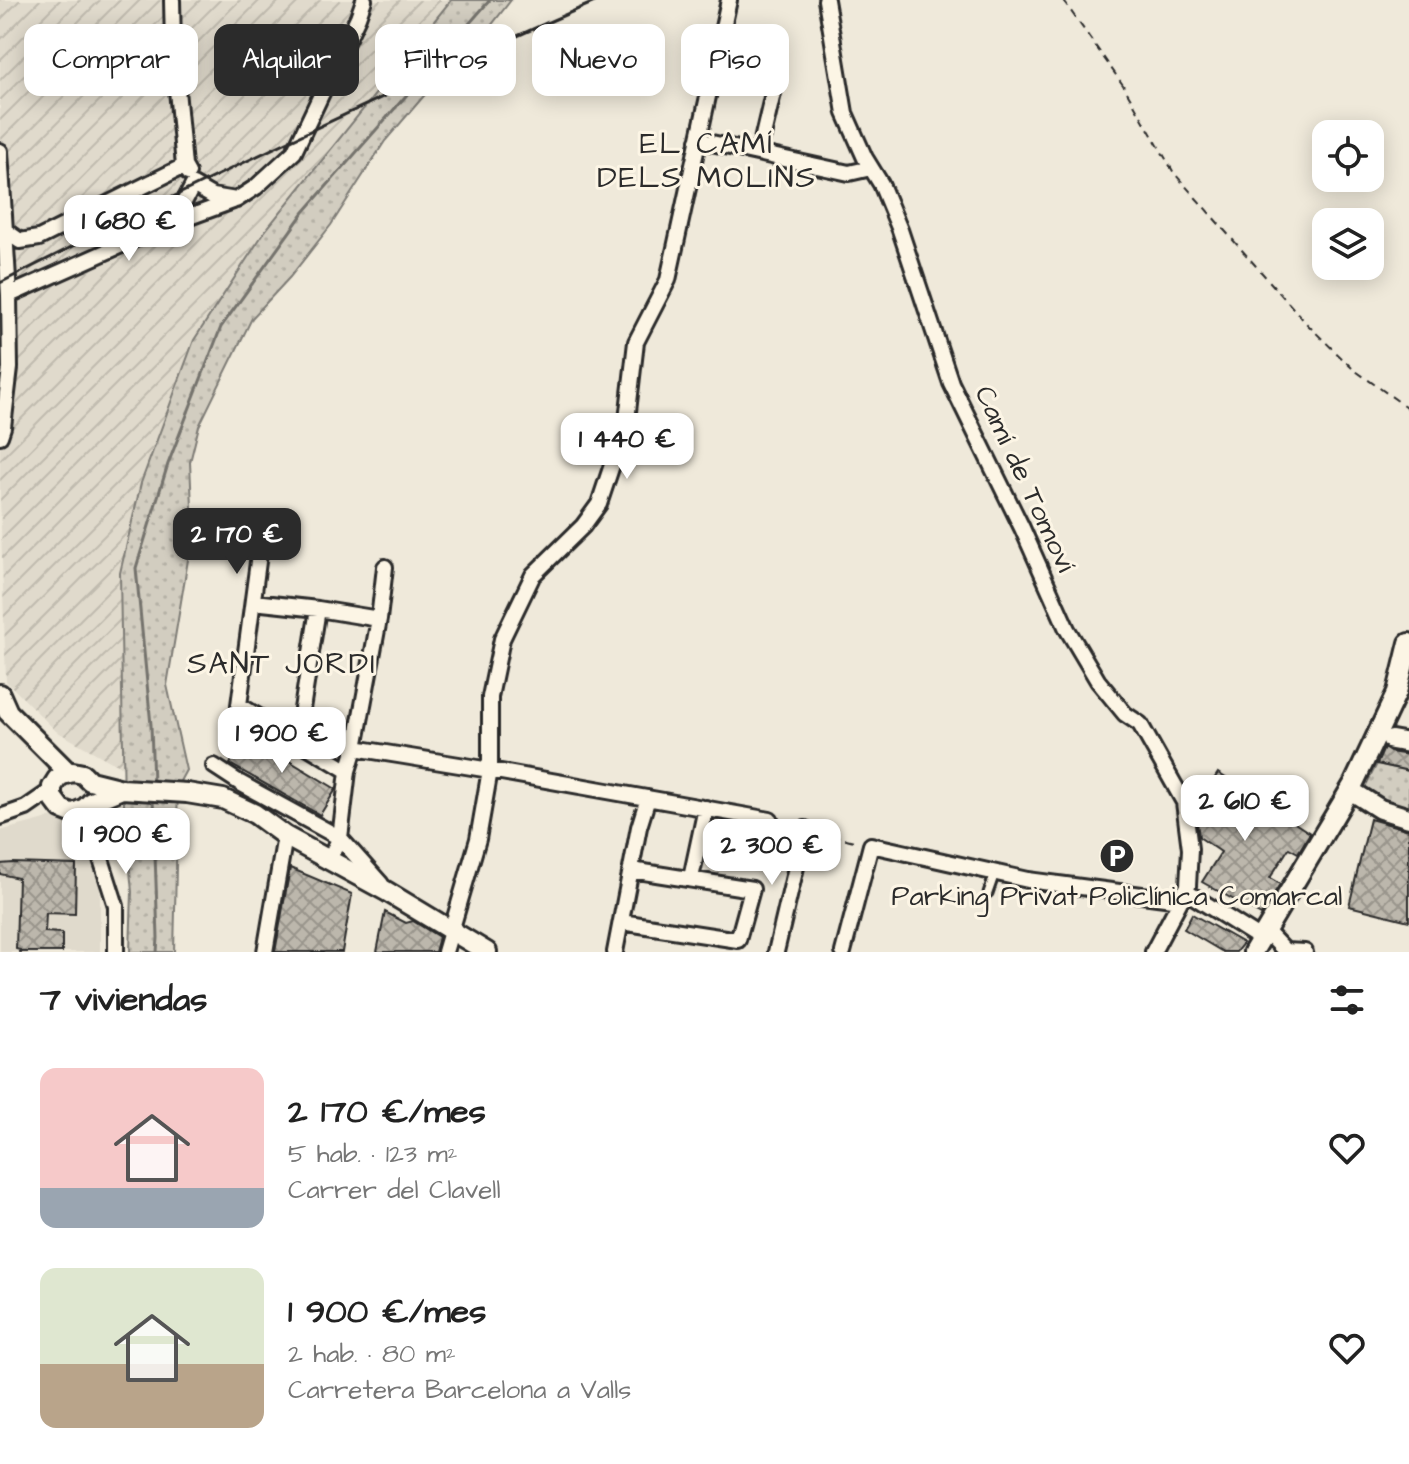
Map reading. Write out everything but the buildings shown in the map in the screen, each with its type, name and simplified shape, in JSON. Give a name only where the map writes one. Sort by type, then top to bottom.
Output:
[{"type":"street","points":[[172,0],[184,166],[193,185],[212,196],[236,200]]},
{"type":"street","points":[[9,295],[162,227],[236,200],[256,187],[294,152],[364,0]]},
{"type":"street","points":[[445,952],[478,839],[490,770],[490,697],[502,639],[533,575],[583,526],[599,504],[627,420],[636,342],[668,280],[729,0]]},
{"type":"street","name":"Camí de Tomoví","points":[[826,0],[845,113],[900,230],[951,383],[1067,629],[1098,681],[1125,714],[1140,724],[1184,802],[1190,849],[1188,886],[1153,952]]},
{"type":"street","points":[[759,153],[772,96]]},
{"type":"street","points":[[698,140],[849,173],[871,168]]},
{"type":"street","points":[[0,151],[10,368],[0,436]]},
{"type":"street","points":[[3,229],[20,241],[39,238],[184,166]]},
{"type":"street","points":[[162,227],[181,208],[193,185]]},
{"type":"street","points":[[259,554],[239,705],[348,771]]},
{"type":"street","points":[[329,859],[340,838],[348,771],[379,619],[385,567]]},
{"type":"street","points":[[253,602],[379,619]]},
{"type":"street","points":[[297,740],[318,609]]},
{"type":"street","points":[[1260,941],[1350,790],[1397,692],[1409,643]]},
{"type":"street","points":[[0,694],[4,712],[68,772],[83,774],[90,781],[93,792],[86,806],[116,906],[116,952]]},
{"type":"street","points":[[38,744],[52,797],[61,809]]},
{"type":"street","points":[[355,748],[770,820]]},
{"type":"street","points":[[214,766],[340,838],[388,892]]},
{"type":"street","points":[[0,817],[26,808],[68,772]]},
{"type":"street","points":[[90,781],[125,790],[187,793],[223,799],[255,814],[285,836],[388,892],[487,952]]},
{"type":"street","points":[[26,808],[61,809],[71,813],[125,790]]},
{"type":"street","points":[[1350,790],[1380,809],[1409,818]]},
{"type":"street","points":[[615,952],[639,827],[648,798]]},
{"type":"street","points":[[691,878],[706,808]]},
{"type":"street","points":[[776,952],[805,829]]},
{"type":"street","points":[[265,952],[285,836]]},
{"type":"street","points":[[843,952],[871,845],[1028,880],[1182,896],[1260,941],[1285,952],[1305,952]]},
{"type":"street","points":[[621,922],[738,940],[752,889],[631,870]]},
{"type":"lane","points":[[988,893],[995,871]]},
{"type":"path","points":[[1063,0],[1123,85],[1182,181],[1307,324],[1353,369],[1409,409]]},
{"type":"path","points":[[805,829],[871,845]]},
{"type":"shaded area","points":[[0,0],[451,0],[432,24],[375,24],[375,94],[265,231],[194,340],[141,483],[120,573],[124,769],[56,731],[6,681],[0,497]]},
{"type":"shaded area","points":[[451,0],[511,0],[492,24],[432,24]]},
{"type":"shaded area","points":[[375,94],[424,96],[385,141],[331,225],[290,277],[252,318],[199,426],[190,462],[193,530],[167,685],[186,770],[178,785],[174,952],[130,952],[132,892],[124,805],[120,573],[141,483],[194,340],[265,231]]},
{"type":"shaded area","points":[[1377,764],[1409,771],[1409,810],[1383,802],[1364,789]]},
{"type":"shaded area","points":[[53,817],[78,828],[91,846],[100,884],[100,952],[0,952],[0,831]]},
{"type":"waterway","points":[[153,784],[151,725],[136,568],[168,464],[221,327],[304,212],[490,0]]},
{"type":"waterway","points":[[153,799],[157,952]]},
{"type":"railway","points":[[0,283],[297,137],[599,0]]},
{"type":"place","name":"Parking Privat Policlínica Comarcal","points":[[1117,856]]},
{"type":"district","name":"EL CAMÍ DELS MOLINS","points":[[707,161]]},
{"type":"district","name":"SANT JORDI","points":[[282,664]]}]
